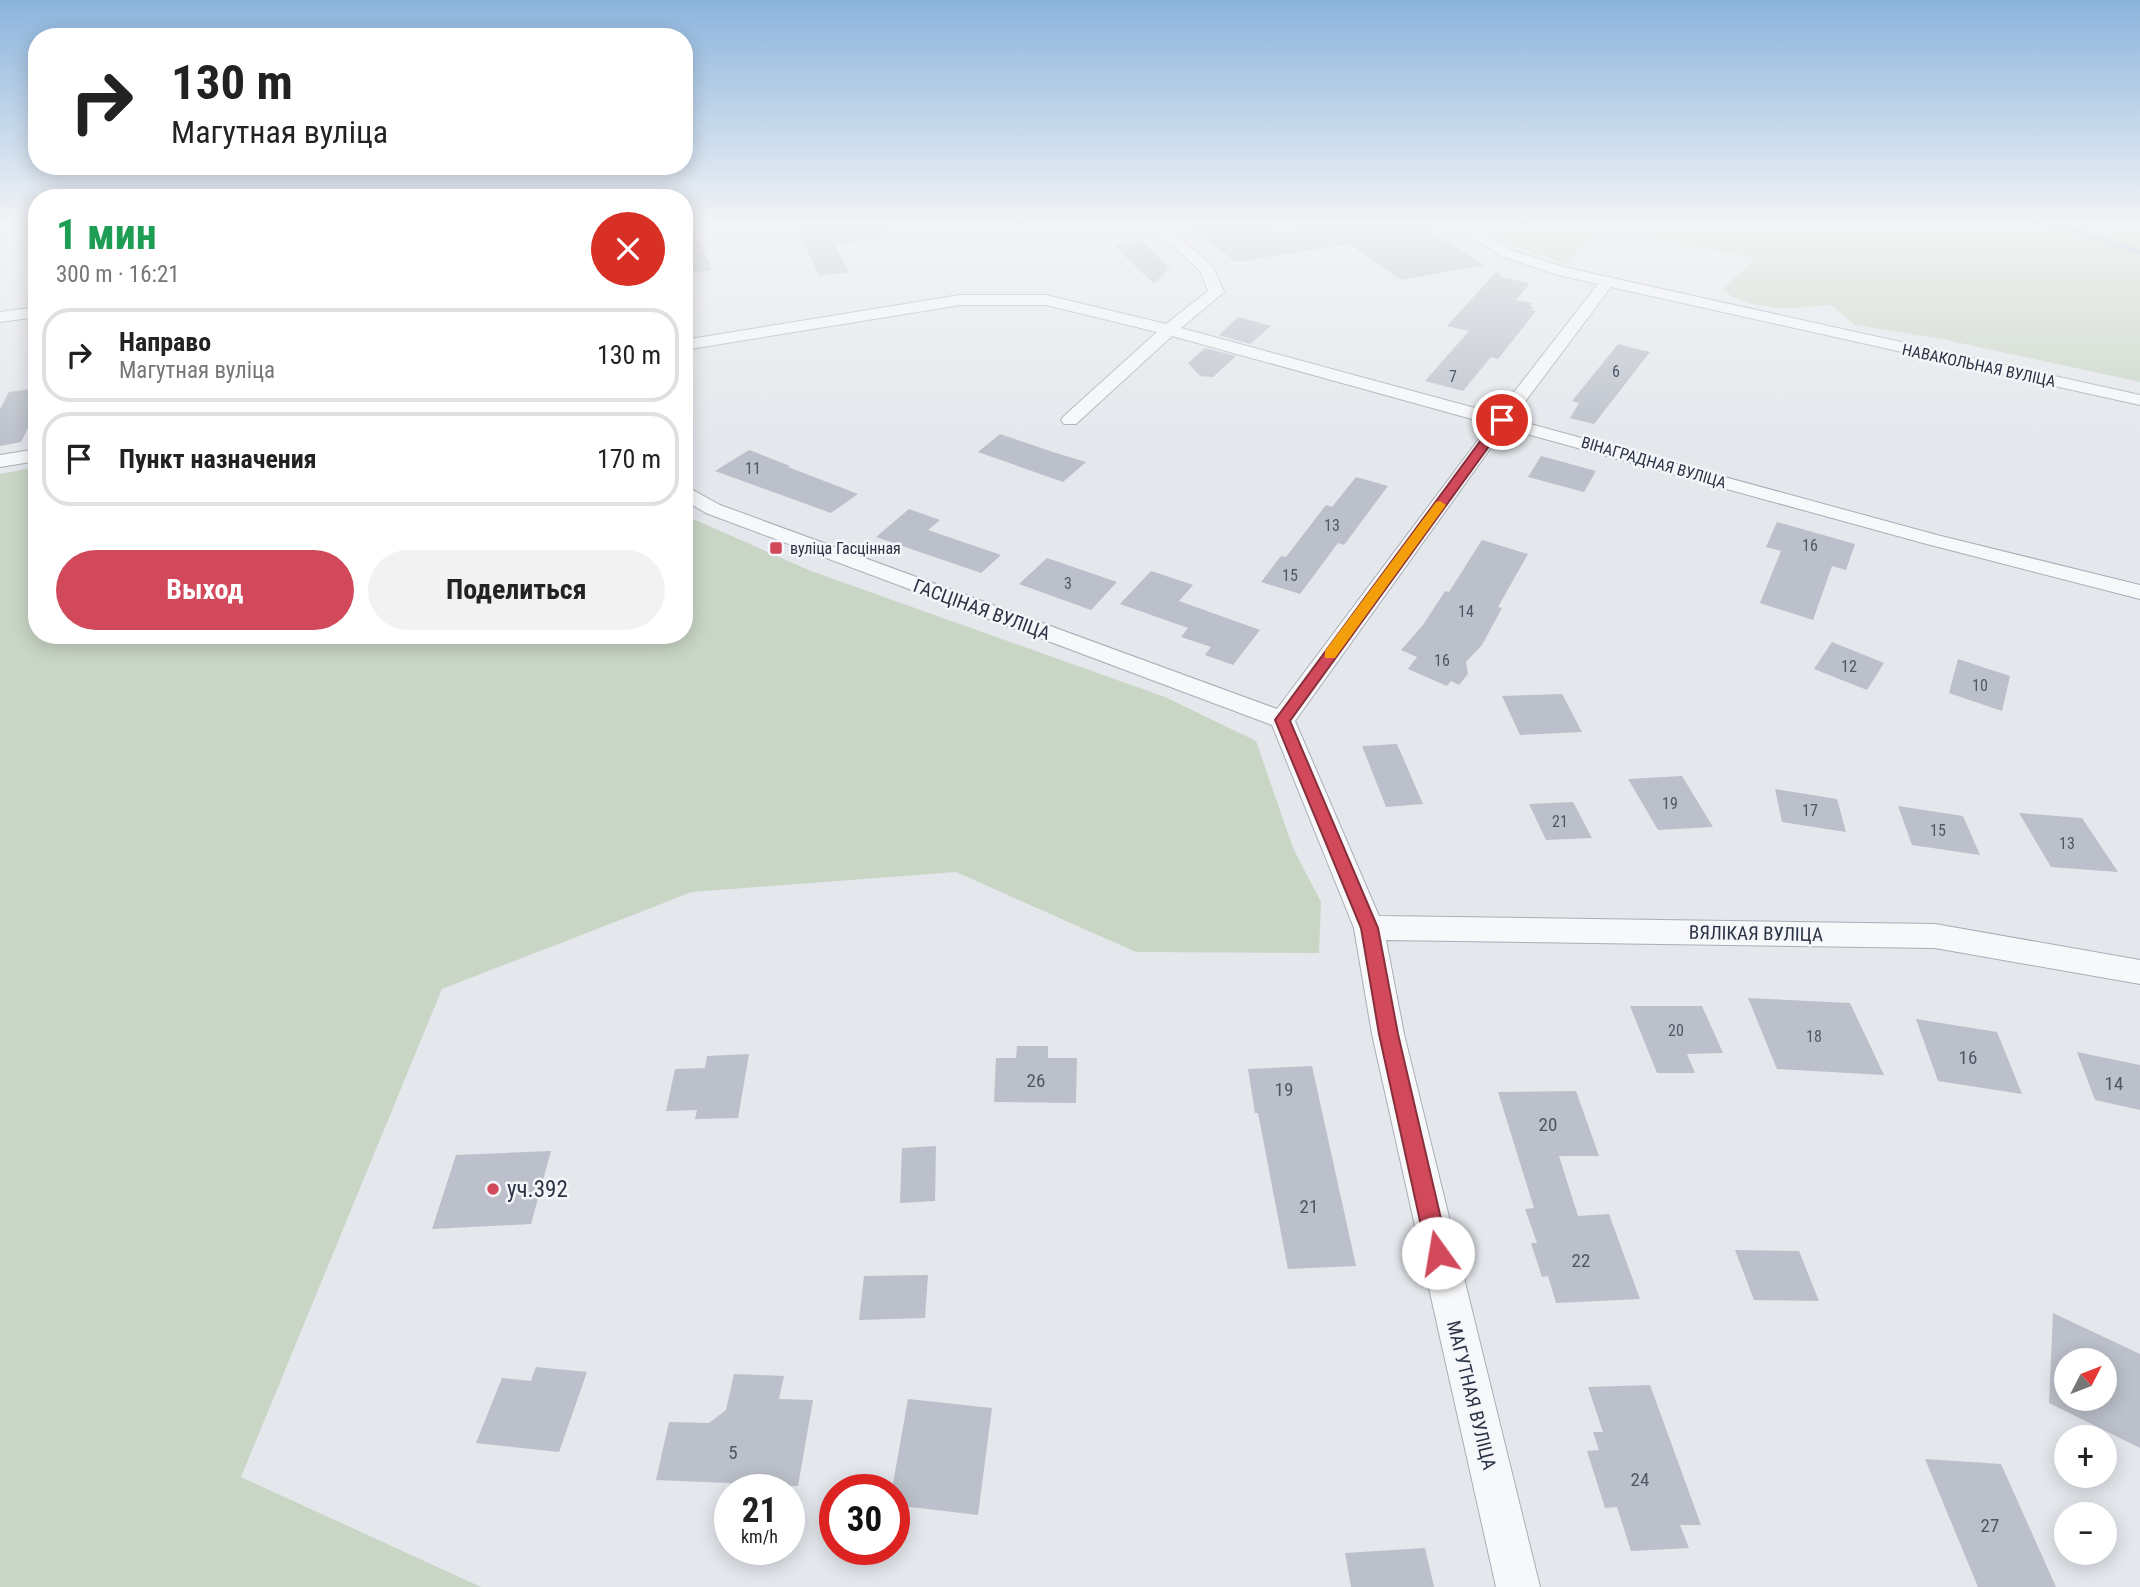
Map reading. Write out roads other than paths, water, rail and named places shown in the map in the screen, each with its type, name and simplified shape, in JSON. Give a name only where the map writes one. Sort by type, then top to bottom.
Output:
[{"type":"street","points":[[1070,420],[1169,330],[1209,298]]},
{"type":"street","points":[[1282,720],[1502,420],[1595,298]]},
{"type":"street","name":"НАВАКОЛЬНАЯ ВУЛІЦА","points":[[1671,298],[2140,400]]},
{"type":"street","name":"ВІНАГРАДНАЯ ВУЛІЦА","points":[[693,344],[960,300],[1046,300],[1169,330],[1502,420],[1930,539],[2140,592]]},
{"type":"street","points":[[0,317],[28,313]]},
{"type":"street","points":[[0,461],[28,456]]},
{"type":"street","name":"ГАСЦІНАЯ ВУЛІЦА","points":[[693,497],[713,509],[1282,720]]},
{"type":"street","name":"МАГУТНАЯ ВУЛІЦА","points":[[1282,720],[1369,928],[1391,1048],[1518,1587]]},
{"type":"street","name":"ВЯЛІКАЯ ВУЛІЦА","points":[[1369,928],[1935,936],[2140,972]]},
{"type":"place","name":"вуліца Гасцінная","points":[[776,548]]},
{"type":"place","name":"уч.392","points":[[493,1189]]}]
